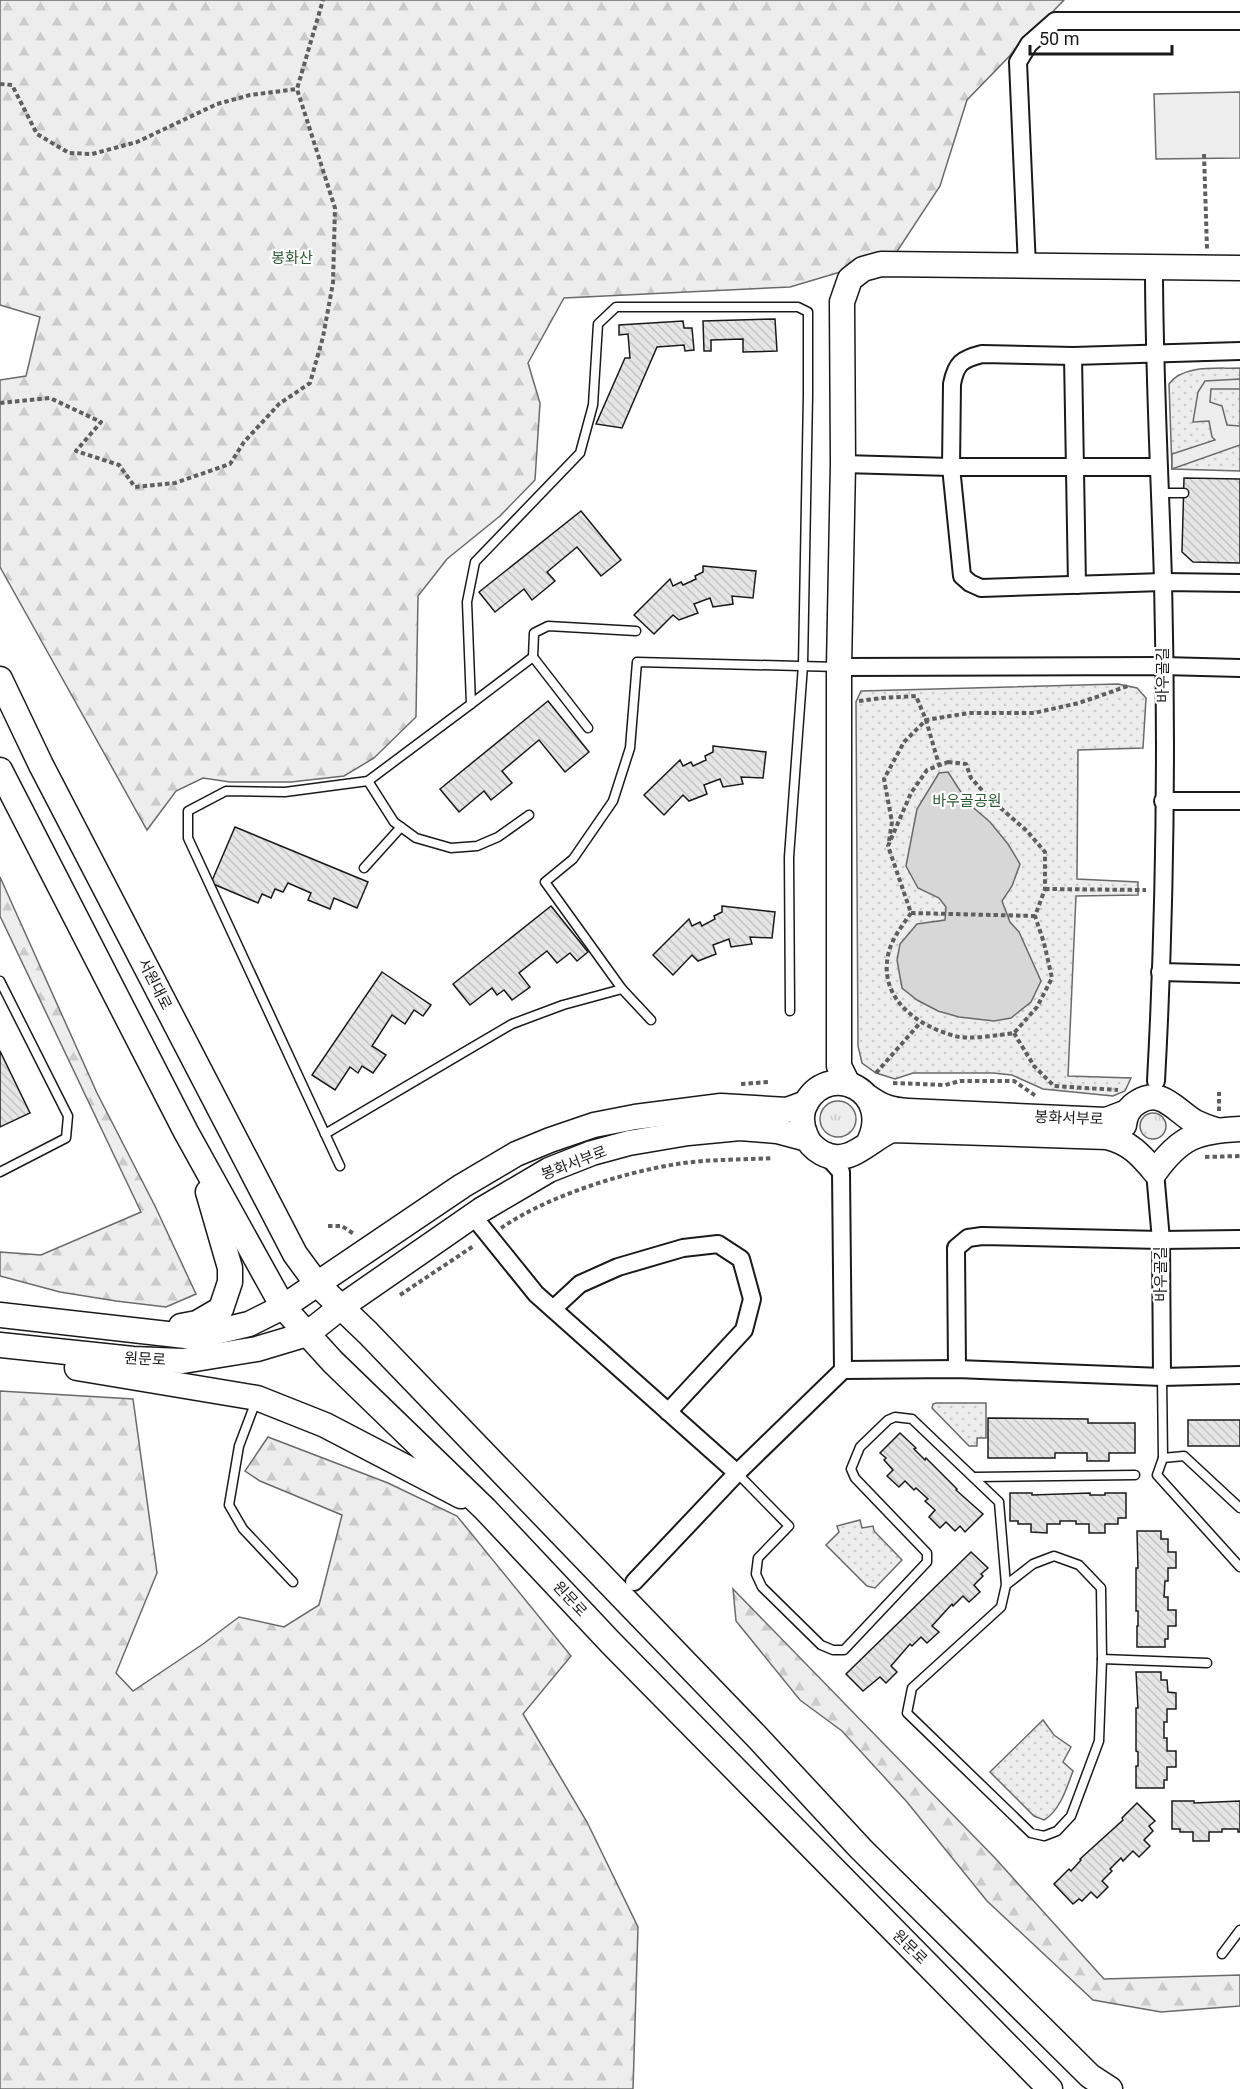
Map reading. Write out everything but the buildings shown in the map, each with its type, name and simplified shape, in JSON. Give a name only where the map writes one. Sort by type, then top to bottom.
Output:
[{"type":"street","points":[[1026,267],[1018,62],[1029,44],[1055,21],[1240,21]]},
{"type":"street","points":[[865,1146],[875,1131],[874,1107],[868,1097],[843,1075],[838,667],[843,464],[841,319],[842,302],[850,279],[864,268],[881,264],[1240,268]]},
{"type":"street","name":"바우골길","points":[[1138,1096],[1160,972],[1163,582],[1154,353],[1154,268]]},
{"type":"street","points":[[1240,351],[1073,356],[982,354],[968,357],[954,372],[952,384],[951,467],[962,576],[970,584],[981,588],[1163,582],[1240,583]]},
{"type":"street","points":[[1073,356],[1077,585]]},
{"type":"street","points":[[843,464],[951,467],[1158,467]]},
{"type":"street","points":[[838,667],[1163,666],[1240,668]]},
{"type":"street","name":"서원대로","points":[[0,679],[41,765],[295,1254],[317,1284],[341,1307]]},
{"type":"street","points":[[0,770],[194,1146],[283,1307],[307,1334]]},
{"type":"street","points":[[1163,801],[1240,801]]},
{"type":"street","points":[[1160,972],[1240,974]]},
{"type":"street","points":[[833,1163],[815,1149],[807,1139],[802,1128],[802,1115],[813,1093],[843,1075]]},
{"type":"street","points":[[1155,1155],[1126,1140],[1124,1121],[1138,1096],[1152,1097],[1174,1106],[1195,1122],[1228,1130]]},
{"type":"street","name":"봉화서부로","points":[[868,1097],[892,1110],[1106,1120],[1138,1096]]},
{"type":"street","name":"봉화서부로","points":[[283,1307],[462,1186],[516,1154],[550,1140],[594,1125],[635,1117],[721,1106],[787,1110],[806,1103]]},
{"type":"street","points":[[1155,1155],[1182,1138],[1184,1128],[1182,1118],[1174,1106]]},
{"type":"street","name":"봉화서부로","points":[[307,1334],[341,1307],[473,1216],[549,1170],[592,1153],[629,1143],[688,1133],[740,1128],[777,1131],[807,1139]]},
{"type":"street","points":[[843,1370],[833,1163],[838,1157],[850,1156],[892,1130],[1107,1137],[1155,1155],[1195,1136],[1228,1130]]},
{"type":"street","points":[[140,1331],[197,1323],[221,1310],[230,1282],[230,1268],[194,1146]]},
{"type":"street","name":"바우골길","points":[[1155,1155],[1161,1240],[1161,1377]]},
{"type":"street","points":[[473,1216],[536,1294],[737,1473]]},
{"type":"street","points":[[957,1370],[956,1248],[968,1238],[982,1236],[1161,1240],[1240,1239]]},
{"type":"street","points":[[553,1309],[580,1284],[618,1267],[683,1248],[718,1244],[741,1258],[752,1299],[744,1330],[668,1412]]},
{"type":"street","name":"원문로","points":[[0,1315],[194,1337],[249,1324],[283,1307]]},
{"type":"street","points":[[341,1307],[368,1332],[861,1849],[1090,2076],[1110,2089]]},
{"type":"street","name":"원문로","points":[[0,1345],[133,1359],[183,1361],[257,1349],[307,1334],[484,1509],[619,1651],[1050,2089]]},
{"type":"street","points":[[0,1356],[257,1398],[325,1425],[484,1509]]},
{"type":"street","points":[[634,1582],[737,1473],[843,1370],[957,1370],[1161,1377],[1240,1375]]},
{"type":"lane","points":[[471,704],[467,602],[474,562],[580,453],[593,405],[598,324],[616,307],[798,307],[808,312],[803,665],[789,857],[790,1011]]},
{"type":"lane","points":[[1159,493],[1184,493]]},
{"type":"lane","points":[[588,728],[533,657],[534,633],[548,626],[636,631]]},
{"type":"lane","points":[[340,1166],[188,838],[188,811],[226,791],[285,792],[369,781],[533,657]]},
{"type":"lane","points":[[651,1020],[622,989],[545,882],[573,859],[613,801],[630,748],[636,662],[838,667]]},
{"type":"lane","points":[[369,781],[394,822],[417,838],[451,848],[477,846],[498,837],[529,816]]},
{"type":"lane","points":[[364,868],[401,827]]},
{"type":"lane","points":[[0,981],[68,1116],[66,1138],[0,1172]]},
{"type":"lane","points":[[325,1134],[512,1024],[563,1005],[622,989]]},
{"type":"lane","points":[[1161,1377],[1163,1458],[1157,1475],[1238,1564]]},
{"type":"lane","points":[[257,1398],[239,1446],[229,1505],[243,1529],[293,1582]]},
{"type":"lane","points":[[737,1473],[789,1526],[758,1558],[756,1574],[762,1587],[821,1645],[833,1650],[844,1650],[927,1562],[927,1553],[855,1478],[851,1469],[860,1447],[888,1420],[895,1417],[912,1419],[999,1502],[1006,1584],[1001,1607],[912,1688],[907,1713],[1031,1833],[1044,1836],[1057,1831],[1071,1816],[1099,1741],[1102,1659],[1101,1588],[1079,1565],[1054,1556],[1033,1564],[1006,1584]]},
{"type":"lane","points":[[1163,1458],[1184,1456],[1240,1508]]},
{"type":"lane","points":[[974,1477],[1135,1475]]},
{"type":"lane","points":[[1102,1659],[1207,1664]]},
{"type":"lane","points":[[1222,1954],[1240,1930]]},
{"type":"path","points":[[0,403],[50,398],[101,422],[76,451],[118,465],[135,487],[175,483],[230,464],[244,442],[279,404],[310,383],[323,337],[333,284],[335,208],[297,89],[322,0]]},
{"type":"path","points":[[0,84],[12,86],[38,134],[69,153],[92,154],[137,142],[217,104],[250,95],[297,89]]},
{"type":"path","points":[[1204,154],[1207,268]]},
{"type":"path","points":[[911,913],[888,846],[892,822],[884,779],[904,742],[926,720],[969,713],[1034,713],[1079,703],[1128,686]]},
{"type":"path","points":[[855,702],[916,696],[926,720],[939,765]]},
{"type":"path","points":[[888,846],[911,793],[927,770],[948,762],[966,764],[971,778],[989,798],[1027,831],[1045,852],[1046,889],[1035,916],[1052,978],[1037,1007],[1014,1033],[957,1037],[920,1023],[896,1002],[885,974],[890,947],[911,913]]},
{"type":"path","points":[[1046,889],[1146,890]]},
{"type":"path","points":[[911,913],[1035,916]]},
{"type":"path","points":[[876,1072],[920,1023]]},
{"type":"path","points":[[1014,1033],[1034,1066],[1054,1086],[1138,1096]]},
{"type":"path","points":[[893,1083],[945,1086],[960,1081],[1014,1082],[1037,1097]]},
{"type":"path","points":[[400,1295],[531,1210],[594,1184],[677,1164],[773,1158]]},
{"type":"green space","name":"봉화산","points":[[0,0],[1064,0],[967,100],[940,186],[894,256],[790,287],[564,298],[528,363],[540,403],[535,480],[500,516],[447,559],[418,596],[416,717],[374,758],[344,776],[291,782],[230,782],[203,778],[176,791],[147,830],[0,567],[0,380],[26,376],[40,317],[0,305]]},
{"type":"green space","points":[[1240,368],[1240,471],[1172,469],[1169,384],[1183,373],[1192,370]]},
{"type":"green space","name":"바우골공원","points":[[1118,684],[1137,688],[1146,698],[1143,748],[1078,750],[1077,879],[1138,882],[1138,895],[1076,896],[1068,1076],[1131,1078],[1125,1091],[1113,1096],[1043,1089],[1012,1075],[993,1073],[913,1073],[895,1079],[876,1073],[862,1063],[858,1046],[856,702],[861,691]]},
{"type":"green space","points":[[0,877],[97,1093],[155,1206],[196,1294],[166,1307],[60,1292],[0,1276],[0,1252],[41,1255],[141,1212],[0,916]]},
{"type":"green space","points":[[838,1101],[851,1106],[856,1119],[851,1132],[838,1137],[825,1132],[820,1119],[825,1106]]},
{"type":"green space","points":[[1153,1113],[1162,1117],[1166,1126],[1162,1135],[1153,1139],[1144,1135],[1140,1126],[1144,1117]]},
{"type":"green space","points":[[0,1391],[133,1399],[157,1573],[116,1673],[133,1691],[239,1617],[284,1627],[319,1605],[342,1515],[260,1481],[245,1471],[268,1437],[388,1483],[457,1516],[571,1656],[523,1714],[587,1822],[638,1927],[633,2089],[0,2089]]},
{"type":"green space","points":[[936,1403],[986,1403],[986,1438],[977,1438],[977,1446],[969,1446],[932,1408]]},
{"type":"green space","points":[[860,1520],[862,1528],[873,1526],[874,1531],[902,1560],[875,1588],[867,1586],[826,1545],[839,1532],[837,1526]]},
{"type":"green space","points":[[733,1589],[995,1858],[1104,1979],[1240,1975],[1240,2006],[1161,2012],[1093,2000],[987,1901],[907,1802],[842,1731],[800,1700],[736,1621]]},
{"type":"green space","points":[[1043,1720],[1054,1735],[1071,1747],[1063,1762],[1073,1771],[1059,1805],[1044,1820],[1034,1816],[990,1772]]},
{"type":"shaded area","points":[[1240,92],[1240,158],[1156,159],[1154,94]]},
{"type":"shaded area","points":[[1240,379],[1240,389],[1211,389],[1210,402],[1222,406],[1227,425],[1240,426],[1240,445],[1172,469],[1172,454],[1215,440],[1212,437],[1209,421],[1193,422],[1198,392],[1205,381]]},
{"type":"shaded area","points":[[948,772],[968,803],[990,822],[1008,844],[1020,864],[1012,886],[1002,901],[1010,922],[1019,932],[1041,981],[1031,1002],[1011,1018],[994,1021],[959,1017],[938,1011],[917,1000],[902,988],[897,960],[900,944],[917,924],[945,920],[946,907],[939,898],[918,888],[906,866],[917,809],[939,773]]}]
